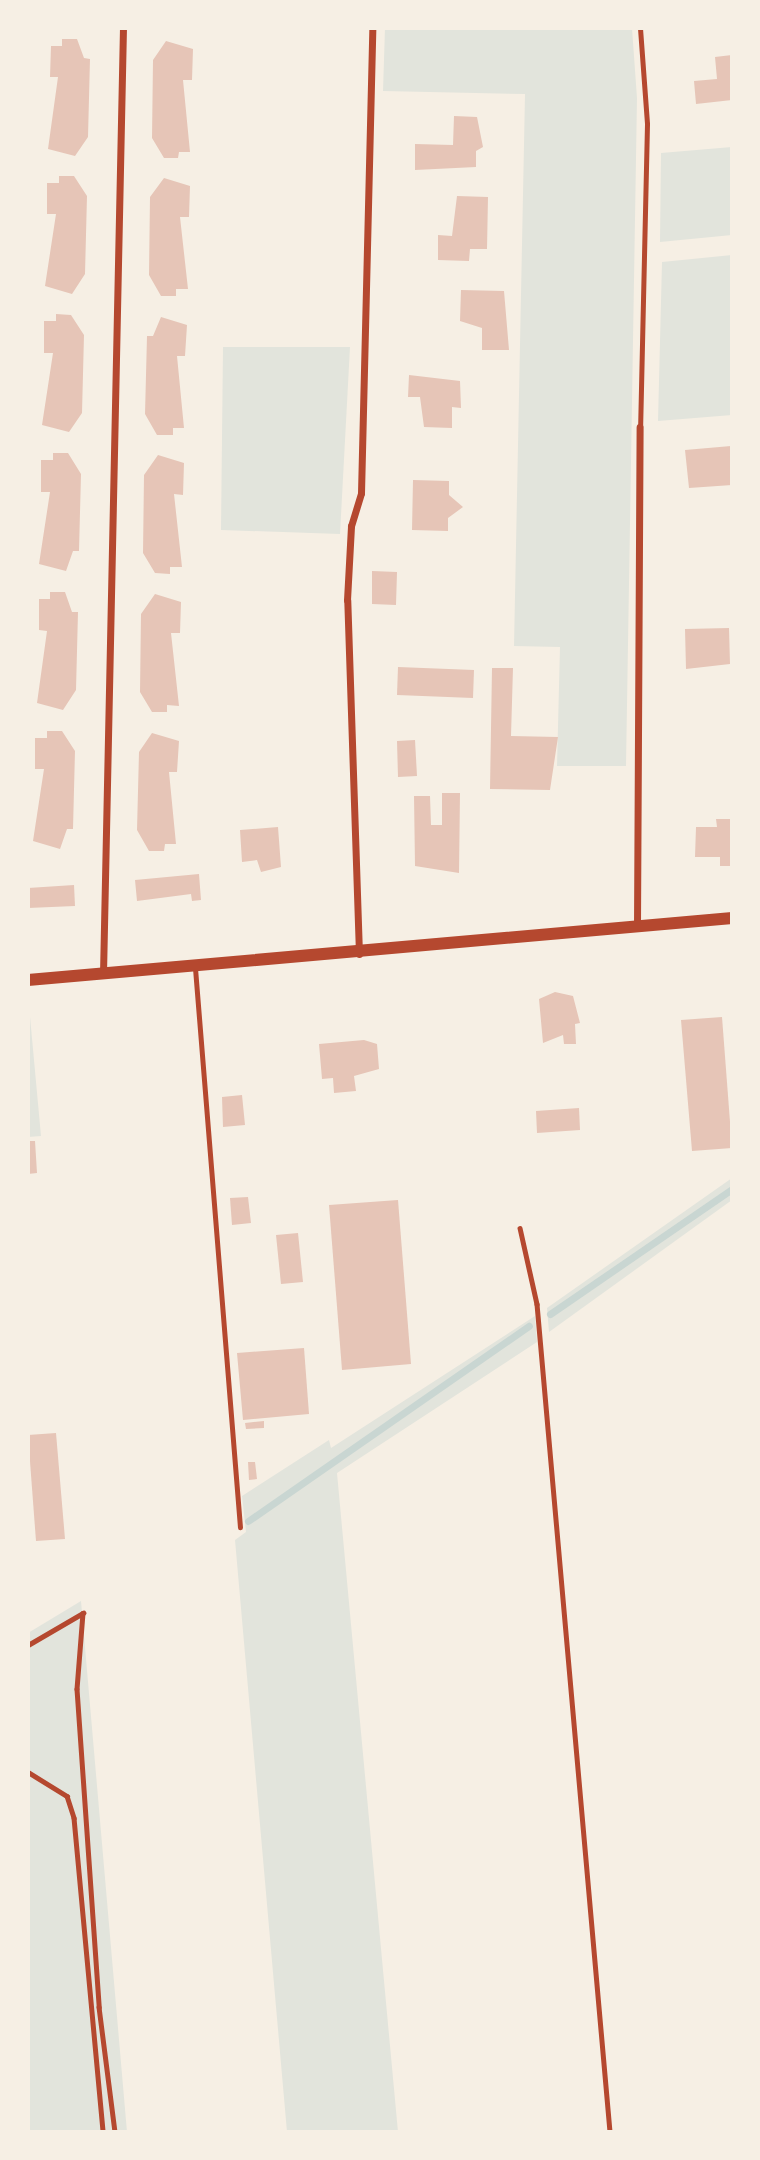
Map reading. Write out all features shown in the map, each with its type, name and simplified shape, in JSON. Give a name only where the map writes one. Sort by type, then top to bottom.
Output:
[{"type":"street","points":[[103,974],[123,28]]},
{"type":"street","points":[[359,954],[347,600],[351,526],[361,493],[372,28]]},
{"type":"street","points":[[637,926],[640,427]]},
{"type":"street","points":[[28,980],[359,954],[732,918]]},
{"type":"lane","points":[[640,28],[647,124],[640,427]]},
{"type":"lane","points":[[195,968],[240,1527]]},
{"type":"path","points":[[520,1228],[537,1304],[610,2132]]},
{"type":"path","points":[[28,1645],[83,1613],[77,1689],[99,2007],[116,2132]]},
{"type":"path","points":[[28,1772],[51,1780],[67,1796],[74,1818],[103,2132]]},
{"type":"shaded area","points":[[385,28],[632,28],[637,98],[626,766],[557,766],[560,647],[514,646],[525,94],[383,91]]},
{"type":"shaded area","points":[[732,147],[732,235],[660,242],[661,153]]},
{"type":"shaded area","points":[[732,255],[732,415],[658,421],[662,262]]},
{"type":"shaded area","points":[[223,347],[350,347],[340,534],[221,530]]},
{"type":"shaded area","points":[[28,995],[41,1136],[28,1137]]},
{"type":"shaded area","points":[[732,1178],[732,1200],[549,1332],[547,1308]]},
{"type":"shaded area","points":[[535,1316],[537,1342],[337,1473],[398,2132],[287,2132],[235,1540],[246,1532],[242,1496],[329,1440],[331,1448]]},
{"type":"shaded area","points":[[81,1601],[127,2132],[28,2132],[28,1633]]},
{"type":"building","points":[[62,39],[77,39],[84,58],[90,59],[88,137],[75,156],[48,149],[58,77],[50,77],[51,46],[62,46]]},
{"type":"building","points":[[166,41],[193,49],[192,80],[183,80],[190,152],[179,152],[178,158],[164,158],[152,138],[153,60]]},
{"type":"building","points":[[732,55],[732,100],[696,104],[694,81],[717,79],[715,57]]},
{"type":"building","points":[[454,116],[477,117],[483,147],[476,151],[476,167],[415,170],[415,144],[453,145]]},
{"type":"building","points":[[59,176],[74,176],[87,196],[85,274],[72,294],[45,286],[56,214],[47,214],[47,183],[59,183]]},
{"type":"building","points":[[164,178],[190,186],[189,217],[180,217],[188,289],[176,289],[176,296],[161,296],[149,275],[150,197]]},
{"type":"building","points":[[457,196],[488,197],[487,249],[470,249],[469,261],[438,260],[438,235],[452,236]]},
{"type":"building","points":[[461,290],[504,291],[509,350],[482,350],[482,328],[460,321]]},
{"type":"building","points":[[56,314],[71,315],[84,335],[82,413],[69,432],[42,425],[53,353],[44,353],[44,321],[56,321]]},
{"type":"building","points":[[161,317],[187,325],[185,356],[177,356],[184,428],[173,428],[173,435],[157,435],[145,414],[147,336],[153,336]]},
{"type":"building","points":[[409,375],[460,381],[461,408],[452,407],[452,428],[424,427],[420,397],[408,397]]},
{"type":"building","points":[[731,446],[732,485],[689,488],[685,450]]},
{"type":"building","points":[[53,453],[68,453],[81,474],[79,551],[73,551],[66,571],[39,564],[50,492],[41,492],[41,460],[53,460]]},
{"type":"building","points":[[158,455],[184,463],[183,495],[174,494],[182,567],[170,567],[170,574],[155,573],[143,553],[144,475]]},
{"type":"building","points":[[413,480],[449,481],[449,495],[463,507],[448,518],[448,531],[412,530]]},
{"type":"building","points":[[372,571],[397,572],[396,605],[372,604]]},
{"type":"building","points":[[50,592],[65,592],[72,612],[78,612],[76,690],[63,710],[37,703],[47,631],[39,630],[39,599],[50,599]]},
{"type":"building","points":[[155,594],[181,602],[180,633],[171,633],[179,706],[167,705],[167,712],[152,712],[140,692],[141,614]]},
{"type":"building","points":[[729,628],[730,664],[686,669],[685,629]]},
{"type":"building","points":[[398,667],[474,670],[473,698],[397,695]]},
{"type":"building","points":[[492,668],[513,668],[511,736],[558,737],[550,790],[490,789]]},
{"type":"building","points":[[47,731],[62,731],[75,751],[73,829],[67,829],[60,849],[33,841],[44,769],[35,769],[35,738],[47,738]]},
{"type":"building","points":[[152,733],[179,741],[177,772],[169,772],[176,844],[165,844],[164,851],[149,851],[137,830],[139,752]]},
{"type":"building","points":[[415,740],[417,776],[398,777],[397,741]]},
{"type":"building","points":[[442,793],[460,793],[459,873],[415,866],[414,796],[430,796],[431,825],[442,825]]},
{"type":"building","points":[[716,819],[732,819],[732,866],[720,866],[720,857],[695,857],[696,827],[717,827]]},
{"type":"building","points":[[278,827],[281,867],[261,872],[257,860],[242,862],[240,830]]},
{"type":"building","points":[[199,874],[201,900],[192,901],[191,894],[137,901],[135,880]]},
{"type":"building","points":[[74,885],[75,906],[28,908],[28,888]]},
{"type":"building","points":[[555,992],[573,996],[580,1023],[575,1024],[576,1044],[564,1044],[563,1035],[543,1043],[539,999]]},
{"type":"building","points":[[722,1017],[732,1148],[692,1151],[681,1020]]},
{"type":"building","points":[[364,1040],[377,1044],[379,1069],[354,1076],[356,1091],[334,1093],[333,1078],[322,1079],[319,1044]]},
{"type":"building","points":[[242,1095],[245,1125],[223,1127],[222,1097]]},
{"type":"building","points":[[579,1108],[580,1130],[537,1133],[536,1111]]},
{"type":"building","points":[[28,1141],[35,1141],[37,1173],[28,1174]]},
{"type":"building","points":[[248,1197],[251,1223],[232,1225],[230,1198]]},
{"type":"building","points":[[398,1200],[411,1364],[342,1370],[329,1205]]},
{"type":"building","points":[[298,1233],[303,1282],[281,1284],[276,1235]]},
{"type":"building","points":[[304,1348],[309,1414],[243,1420],[237,1353]]},
{"type":"building","points":[[264,1421],[264,1428],[246,1429],[245,1423]]},
{"type":"building","points":[[56,1433],[65,1539],[36,1541],[28,1435]]},
{"type":"building","points":[[248,1462],[255,1462],[257,1479],[249,1480]]},
{"type":"waterway","points":[[550,1314],[732,1189]]},
{"type":"waterway","points":[[248,1521],[529,1326]]}]
